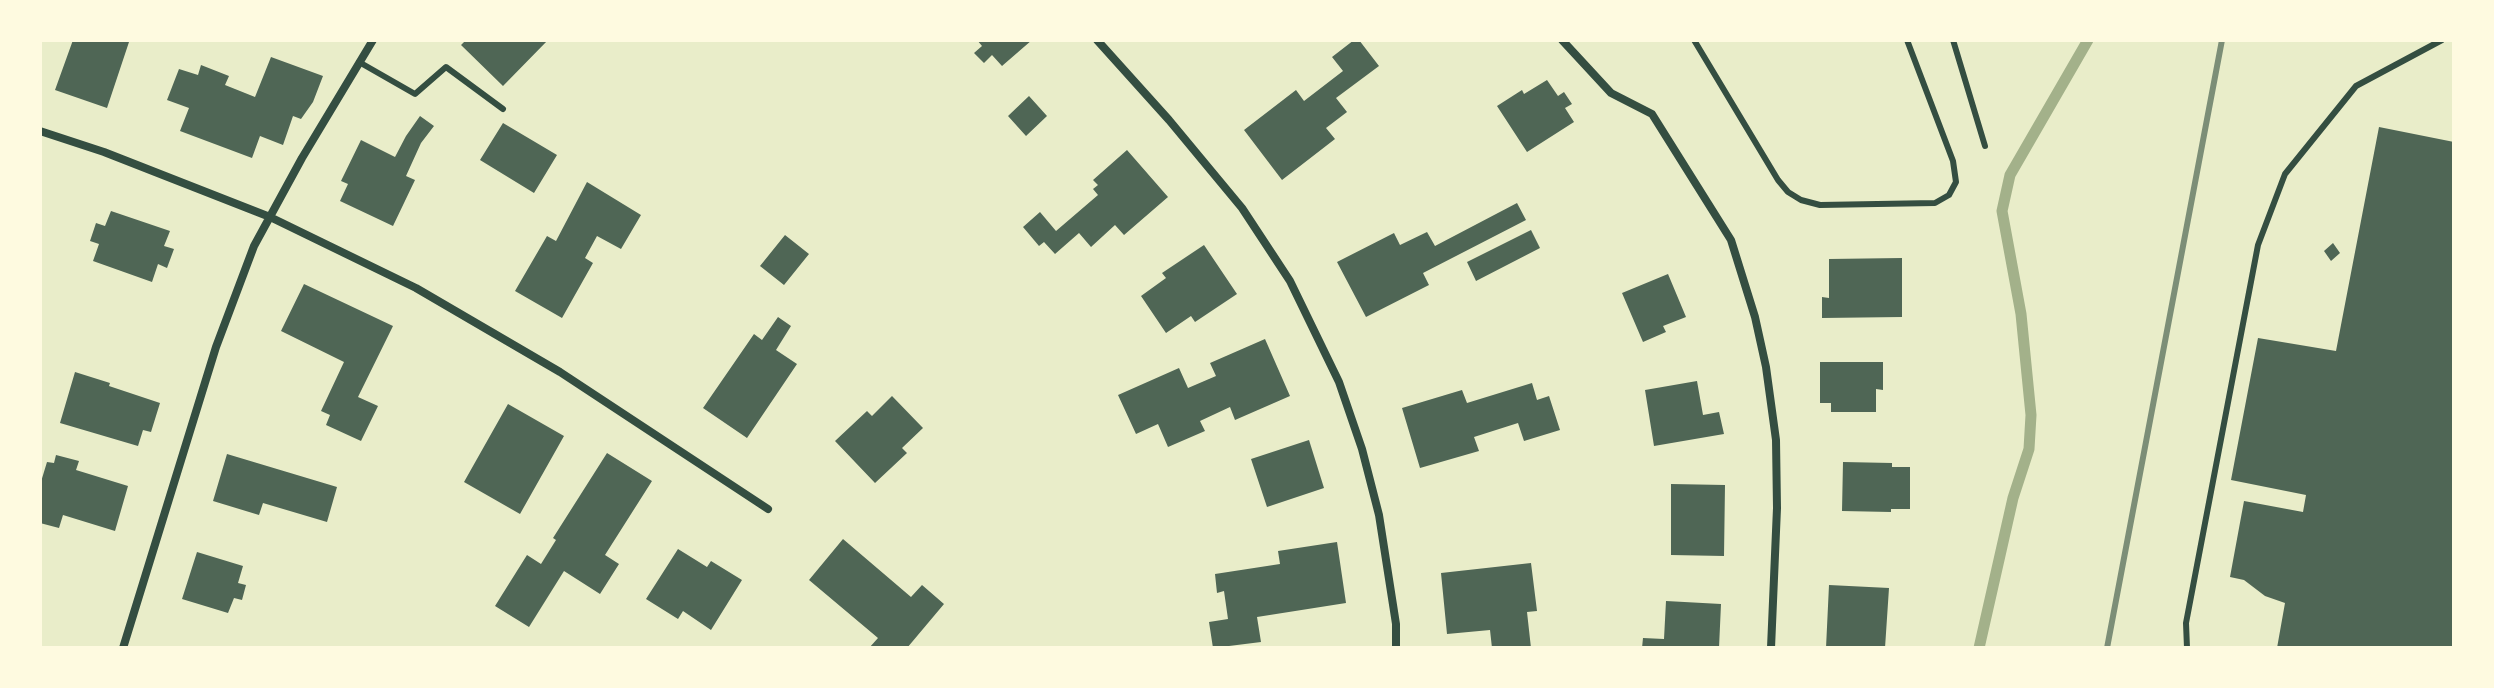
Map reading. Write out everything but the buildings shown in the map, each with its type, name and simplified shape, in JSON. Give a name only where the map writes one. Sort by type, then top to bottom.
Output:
[{"type":"street","points":[[123,648],[216,347],[254,246],[373,40]]},
{"type":"street","points":[[1097,40],[1242,208],[1290,281],[1339,382],[1362,449],[1379,515],[1396,624],[1396,648]]},
{"type":"street","points":[[1562,40],[1611,93],[1652,114],[1731,240],[1766,367],[1776,440],[1777,508],[1771,648]]},
{"type":"street","points":[[40,131],[104,152],[270,217],[416,288],[560,372],[768,509]]},
{"type":"lane","points":[[1694,40],[1788,192],[1801,200],[1820,205],[1935,203],[1949,195],[1956,182],[1953,161],[1907,40]]},
{"type":"lane","points":[[1953,40],[1985,146]]},
{"type":"lane","points":[[2187,648],[2186,623],[2258,245],[2285,174],[2356,86],[2442,40]]},
{"type":"lane","points":[[359,62],[415,94],[446,67],[503,109]]},
{"type":"waterway","points":[[1979,648],[2013,498],[2029,449],[2031,415],[2021,314],[2002,211],[2010,175],[2088,40]]},
{"type":"railway","points":[[2107,648],[2222,40]]}]
